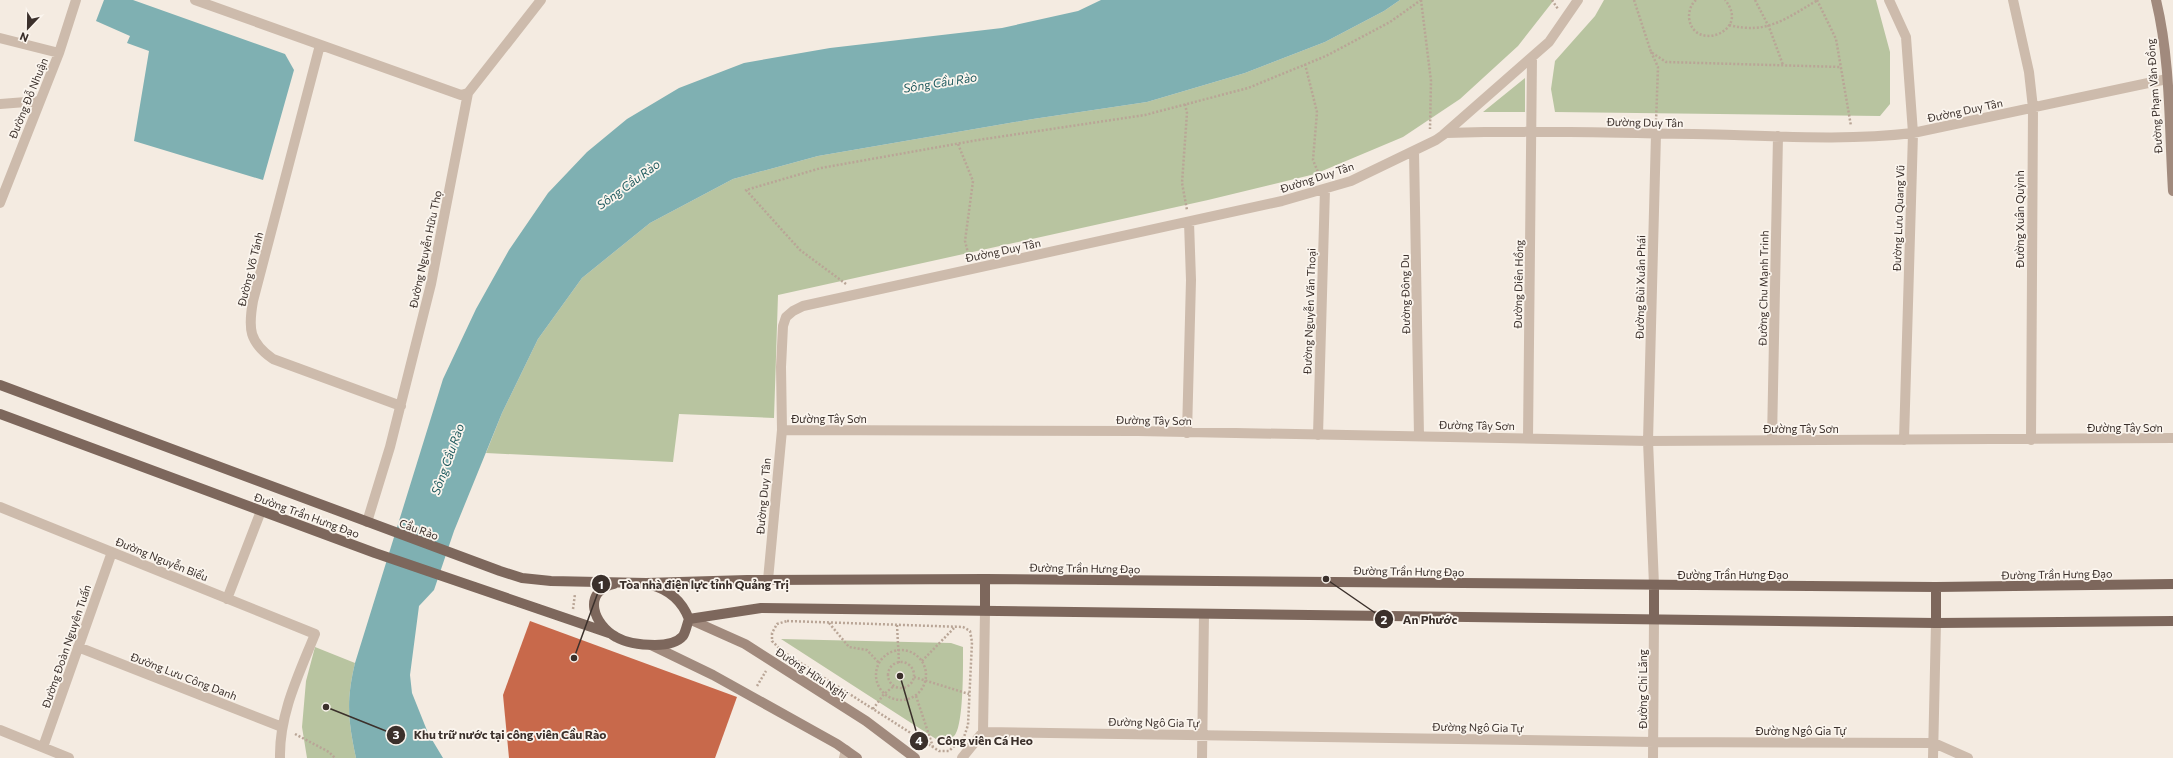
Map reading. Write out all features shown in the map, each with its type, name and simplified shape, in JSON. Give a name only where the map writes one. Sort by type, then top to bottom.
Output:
[{"type":"main road","name":"Đường Phạm Văn Đồng","points":[[2156,0],[2170,79],[2173,191]]},
{"type":"main road","name":"Đường Trần Hưng Đạo","points":[[0,385],[383,528]]},
{"type":"main road","name":"Đường Trần Hưng Đạo","points":[[0,414],[374,553],[571,619],[609,633],[628,642],[663,645],[678,640],[684,635],[689,618],[685,608],[677,598],[668,592],[646,583]]},
{"type":"main road","name":"Cầu Rào","points":[[383,528],[446,552]]},
{"type":"main road","name":"Đường Trần Hưng Đạo","points":[[446,552],[522,578],[577,582],[646,583],[768,580],[985,579],[1654,586],[1936,587],[2173,584]]},
{"type":"main road","points":[[985,579],[985,612]]},
{"type":"main road","name":"Đường Trần Hưng Đạo","points":[[609,633],[597,620],[593,607],[599,592],[607,586],[620,582]]},
{"type":"main road","points":[[1654,586],[1654,620]]},
{"type":"main road","points":[[1936,587],[1936,623]]},
{"type":"main road","points":[[689,618],[761,608],[1936,623],[2173,622]]},
{"type":"main road","name":"Đường Hữu Nghị","points":[[689,618],[745,644],[866,722],[915,758]]},
{"type":"main road","points":[[652,645],[713,675],[845,754],[857,758]]},
{"type":"street","name":"Đường Đỗ Nhuận","points":[[0,203],[59,53],[76,0]]},
{"type":"street","points":[[195,0],[461,95],[468,93]]},
{"type":"street","name":"Đường Nguyễn Hữu Thọ","points":[[367,522],[390,447],[431,284],[468,93],[541,0]]},
{"type":"street","points":[[1441,137],[1549,42],[1578,0]]},
{"type":"street","name":"Đường Lưu Quang Vũ","points":[[1889,0],[1906,37],[1913,133],[1904,440]]},
{"type":"street","name":"Đường Xuân Quỳnh","points":[[2013,0],[2029,72],[2032,108],[2032,440]]},
{"type":"street","points":[[0,38],[59,53]]},
{"type":"street","name":"Đường Võ Tánh","points":[[320,45],[253,301],[251,329],[259,349],[273,359],[401,406]]},
{"type":"street","name":"Đường Diên Hồng","points":[[1528,438],[1532,57]]},
{"type":"street","name":"Đường Duy Tân","points":[[768,580],[782,430],[782,347],[786,317],[793,311],[803,306],[1253,209],[1351,181],[1429,144],[1446,134],[1531,131],[1778,136],[1885,136],[1913,133],[2170,79]]},
{"type":"street","points":[[0,104],[39,101]]},
{"type":"street","name":"Đường Bùi Xuân Phái","points":[[1654,586],[1648,441],[1656,134]]},
{"type":"street","name":"Đường Chu Mạnh Trinh","points":[[1772,440],[1778,136]]},
{"type":"street","name":"Đường Đông Du","points":[[1414,151],[1419,436]]},
{"type":"street","name":"Đường Nguyễn Văn Thoại","points":[[1318,435],[1325,188]]},
{"type":"street","points":[[1187,432],[1191,280],[1189,222]]},
{"type":"street","name":"Đường Tây Sơn","points":[[782,430],[1187,432],[1648,441],[2173,438]]},
{"type":"street","name":"Đường Nguyễn Biểu","points":[[0,507],[315,634],[294,687],[282,727]]},
{"type":"street","points":[[227,599],[261,511]]},
{"type":"street","name":"Đường Đoàn Nguyên Tuấn","points":[[43,747],[112,552]]},
{"type":"street","points":[[962,758],[983,732],[985,612]]},
{"type":"street","points":[[1202,758],[1204,614]]},
{"type":"street","name":"Đường Chi Lăng","points":[[1653,758],[1654,620]]},
{"type":"street","points":[[1933,758],[1936,623]]},
{"type":"street","name":"Đường Lưu Công Danh","points":[[78,647],[282,727]]},
{"type":"street","points":[[280,758],[282,727]]},
{"type":"street","points":[[0,730],[69,758]]},
{"type":"street","name":"Đường Ngô Gia Tự","points":[[983,732],[1654,742],[1934,742],[1968,758]]},
{"type":"path","points":[[859,294],[800,250],[746,190],[821,168],[958,144],[1145,115],[1248,88],[1326,56],[1390,22],[1421,0],[1431,81],[1429,144]]},
{"type":"path","points":[[1634,0],[1651,52],[1658,67],[1656,134]]},
{"type":"path","points":[[1696,0],[1690,8],[1690,22],[1698,33],[1712,37],[1719,35],[1729,25],[1732,12],[1725,0]]},
{"type":"path","points":[[1755,0],[1769,27],[1783,66]]},
{"type":"path","points":[[1729,25],[1747,30],[1769,27],[1818,0],[1836,39],[1853,136]]},
{"type":"path","points":[[1651,52],[1666,62],[1841,67]]},
{"type":"path","points":[[1305,64],[1317,112],[1313,160],[1325,188]]},
{"type":"path","points":[[1186,104],[1187,113],[1182,183],[1189,222]]},
{"type":"path","points":[[958,144],[973,181],[965,241],[972,269]]},
{"type":"path","points":[[571,619],[577,582]]},
{"type":"path","points":[[787,622],[829,623],[963,626],[970,631],[972,642],[968,725],[964,737],[950,751],[939,751],[782,651],[772,641],[772,633],[777,624],[787,622]]},
{"type":"path","points":[[829,623],[849,647],[867,650],[879,663]]},
{"type":"path","points":[[897,625],[899,663]]},
{"type":"path","points":[[922,661],[956,626]]},
{"type":"path","points":[[898,650],[914,653],[922,661],[926,672],[926,681],[923,689],[909,700],[900,701],[891,699],[884,694],[876,679],[876,670],[884,656],[898,650]]},
{"type":"path","points":[[899,663],[910,666],[914,677],[910,685],[907,687],[898,688],[891,683],[888,675],[892,667],[899,663]]},
{"type":"path","points":[[914,677],[969,694]]},
{"type":"path","points":[[873,709],[884,694],[894,686]]},
{"type":"path","points":[[916,696],[933,747]]},
{"type":"path","points":[[282,727],[329,752],[335,758]]},
{"type":"green space","points":[[1400,0],[1554,0],[1518,46],[1460,99],[1403,137],[1315,174],[1208,200],[778,295],[774,418],[679,414],[673,462],[486,453],[502,413],[538,339],[582,278],[650,223],[733,179],[818,156],[1033,119],[1147,102],[1245,73],[1325,42],[1384,11]]},
{"type":"green space","points":[[1604,0],[1876,0],[1890,52],[1890,104],[1880,116],[1555,112],[1551,89],[1555,61],[1595,16]]},
{"type":"green space","points":[[1525,78],[1525,112],[1483,112]]},
{"type":"green space","points":[[781,639],[951,643],[963,647],[963,680],[960,721],[954,736],[950,739],[936,739]]},
{"type":"green space","points":[[315,647],[355,663],[350,689],[349,710],[356,758],[307,758],[302,727],[306,681]]},
{"type":"water","points":[[104,0],[133,0],[285,54],[294,70],[263,180],[134,141],[149,51],[127,43],[130,36],[96,21]]},
{"type":"water","name":"Sông Cầu Rào","points":[[1101,0],[1400,0],[1384,11],[1325,42],[1245,73],[1147,102],[1033,119],[818,156],[733,179],[650,223],[582,278],[538,339],[502,413],[454,531],[434,590],[419,606],[410,675],[412,693],[428,733],[443,758],[356,758],[349,710],[352,676],[443,379],[476,309],[509,250],[548,193],[587,152],[627,119],[679,88],[744,63],[830,48],[1002,28],[1078,11]]},
{"type":"building","points":[[530,621],[737,697],[715,758],[509,758],[503,695]]},
{"type":"place","name":"An Phước","points":[[1326,579]]},
{"type":"place","name":"Tòa nhà điện lực tỉnh Quảng Trị","points":[[574,658]]},
{"type":"place","name":"Công viên Cá Heo","points":[[900,676]]},
{"type":"place","name":"Khu trữ nước tại công viên Cầu Rào","points":[[326,707]]}]
